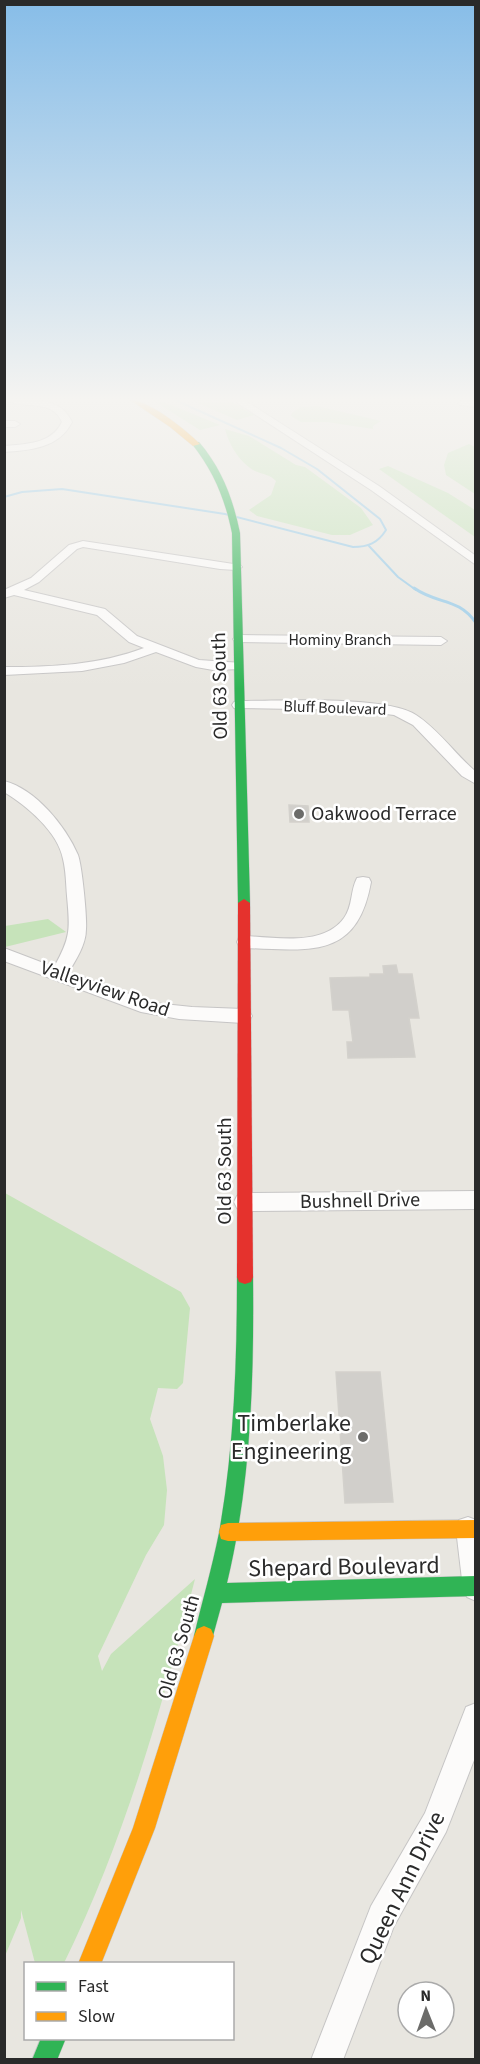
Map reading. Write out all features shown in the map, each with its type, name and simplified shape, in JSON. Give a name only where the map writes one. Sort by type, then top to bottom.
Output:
[{"type":"main road","name":"Old 63 South","points":[[90,1962],[144,1828],[202,1645],[228,1532],[246,1365],[243,1016],[245,942],[237,666],[239,639],[236,533],[230,496]]},
{"type":"main road","name":"Shepard Boulevard","points":[[228,1532],[472,1529]]},
{"type":"main road","name":"Shepard Boulevard","points":[[215,1593],[475,1587]]},
{"type":"main road","points":[[44,2060],[53,2040]]},
{"type":"street","points":[[386,496],[476,562]]},
{"type":"street","points":[[9,593],[41,576],[73,548],[83,544],[210,565],[236,567]]},
{"type":"street","points":[[9,593],[101,612],[133,639],[205,665],[237,666]]},
{"type":"street","name":"Hominy Branch","points":[[239,639],[441,641]]},
{"type":"street","points":[[4,671],[92,668],[121,661],[157,647]]},
{"type":"street","name":"Bluff Boulevard","points":[[239,705],[374,707],[399,711],[415,720],[476,780]]},
{"type":"street","points":[[4,785],[30,801],[52,823],[71,857],[78,909],[78,934],[59,974]]},
{"type":"street","points":[[245,942],[310,943],[333,938],[352,916],[359,902],[363,882]]},
{"type":"street","name":"Valleyview Road","points":[[4,954],[141,1006],[184,1015],[243,1016]]},
{"type":"street","name":"Bushnell Drive","points":[[244,1202],[476,1200]]},
{"type":"street","points":[[472,1529],[475,1587]]},
{"type":"street","name":"Queen Ann Drive","points":[[327,2060],[382,1917],[436,1822],[476,1717]]},
{"type":"green space","points":[[269,496],[345,496],[361,508],[373,525],[350,535],[332,535],[257,516],[249,510]]},
{"type":"green space","points":[[418,496],[453,496],[475,510],[475,537]]},
{"type":"green space","points":[[48,919],[66,932],[5,947],[5,926]]},
{"type":"green space","points":[[5,1193],[181,1292],[190,1308],[183,1383],[177,1389],[158,1388],[150,1419],[163,1456],[167,1490],[164,1525],[146,1555],[98,1656],[102,1671],[111,1654],[195,1579],[169,1678],[123,1823],[64,1962],[35,1962],[21,1910],[21,1918],[5,1956]]},
{"type":"building","name":"Oakwood Terrace","points":[[289,805],[308,806],[309,822],[290,822]]},
{"type":"building","points":[[396,965],[398,974],[412,974],[419,1018],[409,1018],[415,1057],[348,1058],[347,1042],[353,1042],[349,1010],[333,1010],[330,978],[370,977],[370,974],[384,974],[383,966]]},
{"type":"building","name":"Timberlake Engineering","points":[[336,1372],[380,1372],[393,1502],[345,1503]]},
{"type":"waterway","points":[[110,496],[225,514],[353,547],[372,543],[386,530],[380,519],[351,496]]},
{"type":"waterway","points":[[369,546],[398,577],[416,590]]},
{"type":"waterway","points":[[414,588],[431,597],[455,605],[476,623]]},
{"type":"traffic: fast","points":[[227,496],[236,533],[244,903]]},
{"type":"traffic: fast","points":[[204,1636],[226,1546],[237,1470],[244,1373],[245,1277]]},
{"type":"traffic: fast","points":[[215,1593],[476,1586]]},
{"type":"traffic: fast","points":[[44,2060],[53,2040]]},
{"type":"traffic: slow","points":[[228,1532],[476,1529]]},
{"type":"traffic: slow","points":[[90,1962],[144,1828],[204,1636]]},
{"type":"traffic: jam","points":[[244,903],[245,1277]]},
{"type":"place","name":"Oakwood Terrace","points":[[299,814]]},
{"type":"place","name":"Timberlake Engineering","points":[[363,1437]]}]
